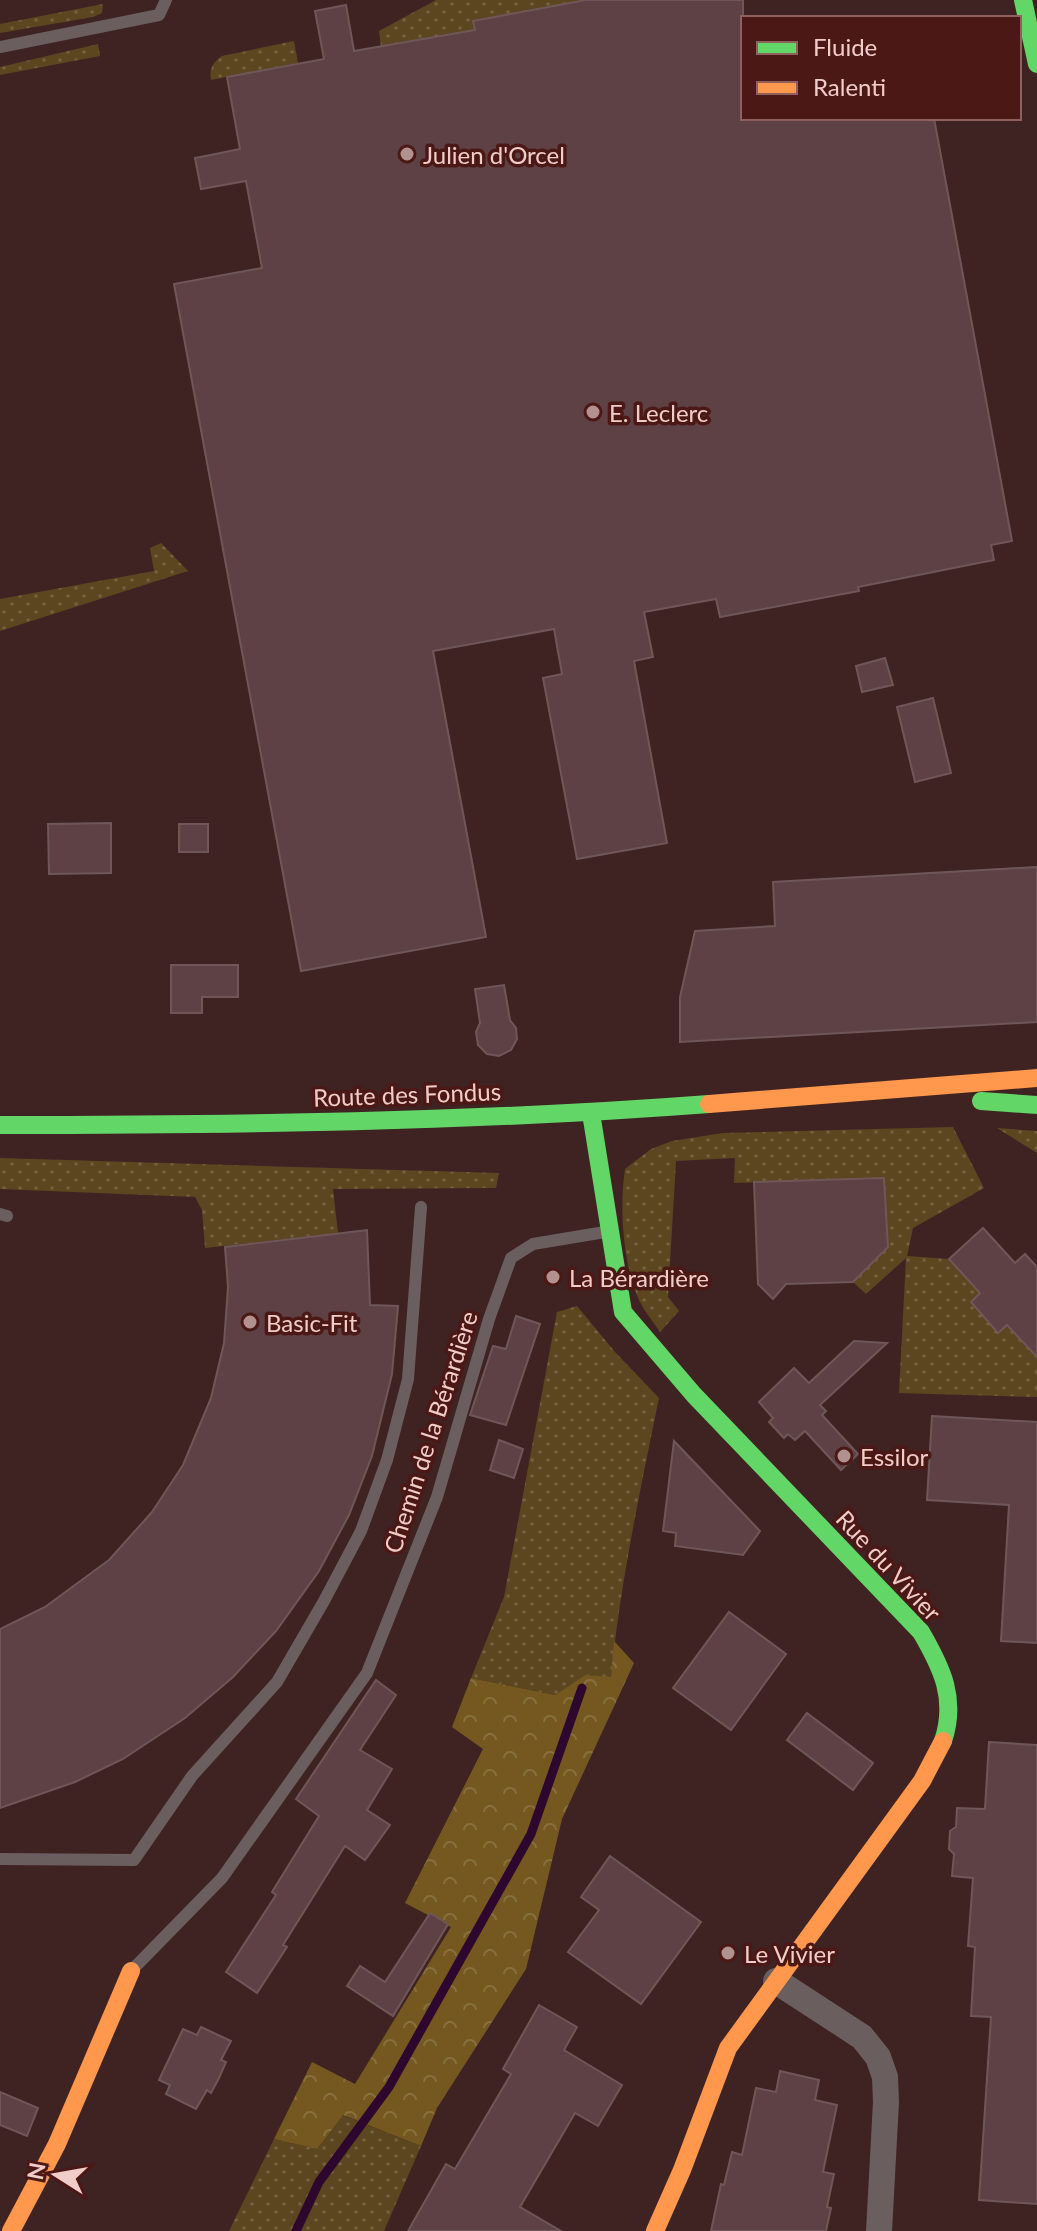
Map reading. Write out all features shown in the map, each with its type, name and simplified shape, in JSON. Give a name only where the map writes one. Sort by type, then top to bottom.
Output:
[{"type":"street","points":[[1023,0],[1037,64]]},
{"type":"street","name":"Route des Fondus","points":[[0,1125],[167,1125],[591,1113],[1037,1078]]},
{"type":"street","name":"Route des Fondus","points":[[816,1097],[999,1101],[1037,1105]]},
{"type":"street","name":"Rue du Vivier","points":[[591,1113],[623,1312],[694,1395],[921,1632],[942,1665],[952,1708],[948,1732],[937,1757],[728,2048],[682,2170],[655,2231]]},
{"type":"street","points":[[11,2231],[57,2144],[131,1971]]},
{"type":"street","points":[[776,1981],[862,2037],[878,2057],[885,2077],[886,2102],[879,2231]]},
{"type":"lane","points":[[0,47],[159,15],[166,0]]},
{"type":"lane","points":[[0,1859],[134,1860],[192,1776],[277,1682],[361,1531],[387,1460],[408,1379],[421,1207]]},
{"type":"lane","name":"Chemin de la Bérardière","points":[[131,1971],[222,1878],[367,1673],[437,1497],[489,1319],[511,1258],[533,1244],[608,1231]]},
{"type":"shaded area","points":[[436,0],[586,0],[474,21],[475,30],[381,47],[379,31]]},
{"type":"shaded area","points":[[103,4],[102,13],[93,17],[0,33],[0,24]]},
{"type":"shaded area","points":[[294,41],[298,63],[211,80],[212,66],[222,56]]},
{"type":"shaded area","points":[[98,44],[100,56],[0,75],[0,67]]},
{"type":"shaded area","points":[[161,543],[188,571],[0,631],[0,599],[154,571],[150,548]]},
{"type":"shaded area","points":[[953,1127],[984,1188],[913,1228],[907,1256],[949,1259],[980,1293],[971,1302],[998,1332],[1007,1325],[1037,1357],[1037,1397],[899,1393],[906,1258],[866,1294],[853,1282],[888,1247],[884,1178],[734,1183],[735,1158],[676,1161],[668,1297],[679,1311],[660,1332],[641,1304],[626,1253],[623,1185],[625,1169],[651,1149],[672,1141],[723,1133]]},
{"type":"shaded area","points":[[997,1128],[1037,1131],[1037,1153]]},
{"type":"shaded area","points":[[0,1158],[499,1173],[496,1188],[333,1189],[338,1233],[205,1248],[202,1210],[195,1197],[0,1189]]},
{"type":"shaded area","points":[[577,1306],[659,1398],[625,1573],[611,1678],[585,1675],[555,1695],[471,1678],[504,1597],[557,1312]]},
{"type":"shaded area","points":[[342,2115],[421,2146],[384,2231],[229,2231],[274,2139],[317,2149]]},
{"type":"green space","points":[[614,1641],[634,1663],[562,1819],[526,1969],[437,2108],[421,2146],[343,2115],[317,2149],[274,2139],[312,2062],[355,2084],[451,1927],[405,1903],[483,1749],[452,1727],[471,1678],[555,1695],[585,1675],[611,1677]]},
{"type":"building","name":"E. Leclerc","points":[[586,0],[743,0],[741,120],[934,120],[1012,541],[991,545],[994,560],[858,587],[859,591],[720,617],[716,599],[644,612],[653,657],[634,661],[667,843],[577,859],[543,678],[562,674],[554,629],[433,651],[486,937],[301,971],[174,284],[262,268],[246,181],[201,189],[195,158],[240,149],[227,77],[324,59],[315,11],[346,5],[354,51],[475,30],[473,21]]},
{"type":"building","points":[[885,658],[893,685],[862,692],[856,666]]},
{"type":"building","points":[[933,698],[951,773],[915,782],[897,707]]},
{"type":"building","points":[[111,823],[111,873],[49,874],[48,824]]},
{"type":"building","points":[[179,824],[208,824],[208,852],[179,852]]},
{"type":"building","points":[[1037,867],[1037,1022],[680,1042],[680,997],[695,931],[775,926],[773,882]]},
{"type":"building","points":[[171,965],[238,965],[238,997],[202,997],[202,1013],[171,1013]]},
{"type":"building","points":[[504,985],[517,1039],[511,1050],[499,1056],[487,1054],[478,1045],[476,1032],[480,1023],[475,989]]},
{"type":"building","points":[[884,1178],[888,1247],[853,1282],[786,1284],[773,1299],[758,1284],[754,1182]]},
{"type":"building","points":[[983,1228],[1015,1263],[1025,1254],[1037,1267],[1037,1357],[1007,1325],[998,1333],[971,1302],[980,1293],[949,1259]]},
{"type":"building","points":[[367,1230],[370,1305],[398,1306],[392,1374],[372,1456],[349,1515],[319,1571],[276,1631],[233,1677],[185,1718],[123,1759],[75,1782],[0,1808],[0,1629],[45,1607],[109,1560],[152,1512],[183,1465],[211,1398],[224,1343],[228,1287],[225,1247]]},
{"type":"building","points":[[516,1316],[540,1324],[506,1425],[470,1415],[493,1346],[506,1349]]},
{"type":"building","points":[[854,1341],[887,1343],[820,1405],[826,1411],[822,1415],[858,1454],[841,1470],[805,1431],[795,1440],[788,1434],[784,1438],[769,1422],[773,1418],[759,1402],[794,1368],[809,1383]]},
{"type":"building","points":[[932,1416],[1037,1422],[1037,1643],[1001,1641],[1009,1505],[927,1500]]},
{"type":"building","points":[[499,1440],[523,1449],[514,1478],[490,1470]]},
{"type":"building","points":[[674,1441],[760,1531],[743,1555],[675,1546],[676,1533],[663,1531]]},
{"type":"building","points":[[729,1612],[786,1654],[731,1730],[673,1688]]},
{"type":"building","points":[[376,1680],[396,1695],[360,1750],[392,1769],[367,1810],[390,1825],[365,1860],[345,1846],[257,1993],[226,1972],[276,1895],[272,1892],[319,1816],[296,1799]]},
{"type":"building","points":[[807,1713],[873,1763],[853,1790],[787,1740]]},
{"type":"building","points":[[989,1742],[1037,1745],[1037,2204],[979,2200],[991,2017],[971,2016],[975,1947],[968,1946],[973,1878],[952,1876],[954,1854],[949,1849],[950,1831],[956,1827],[957,1808],[985,1809]]},
{"type":"building","points":[[610,1856],[701,1922],[641,2004],[568,1952],[599,1910],[581,1897]]},
{"type":"building","points":[[430,1913],[448,1924],[393,2016],[347,1986],[360,1966],[385,1982]]},
{"type":"building","points":[[539,2005],[577,2027],[564,2050],[622,2085],[598,2126],[575,2113],[520,2207],[561,2231],[408,2231],[446,2164],[455,2169],[511,2074],[503,2069]]},
{"type":"building","points":[[201,2027],[231,2041],[221,2060],[226,2062],[219,2078],[211,2093],[207,2090],[196,2109],[166,2094],[170,2085],[159,2080],[183,2029],[197,2035]]},
{"type":"building","points":[[780,2071],[819,2080],[815,2100],[837,2105],[823,2172],[834,2174],[826,2231],[711,2231],[721,2184],[724,2185],[732,2152],[742,2155],[756,2088],[776,2092]]},
{"type":"building","points":[[0,2092],[38,2108],[27,2136],[0,2125]]},
{"type":"waterway","points":[[296,2231],[319,2182],[389,2087],[531,1834],[582,1688]]},
{"type":"traffic: fast","points":[[1023,0],[1037,64]]},
{"type":"traffic: fast","points":[[981,1101],[1037,1105]]},
{"type":"traffic: fast","points":[[0,1125],[354,1121],[532,1115],[709,1104]]},
{"type":"traffic: fast","points":[[591,1113],[623,1312],[694,1395],[921,1632],[941,1671],[948,1698],[943,1741]]},
{"type":"traffic: slow","points":[[709,1104],[1037,1078]]},
{"type":"traffic: slow","points":[[655,2231],[682,2170],[728,2048],[922,1781],[943,1741]]},
{"type":"traffic: slow","points":[[11,2231],[57,2144],[131,1971]]},
{"type":"place","name":"Julien d'Orcel","points":[[407,154]]},
{"type":"place","name":"E. Leclerc","points":[[593,412]]},
{"type":"place","name":"La Bérardière","points":[[553,1277]]},
{"type":"place","name":"Basic-Fit","points":[[250,1322]]},
{"type":"place","name":"Essilor","points":[[844,1456]]},
{"type":"place","name":"Le Vivier","points":[[728,1953]]}]
